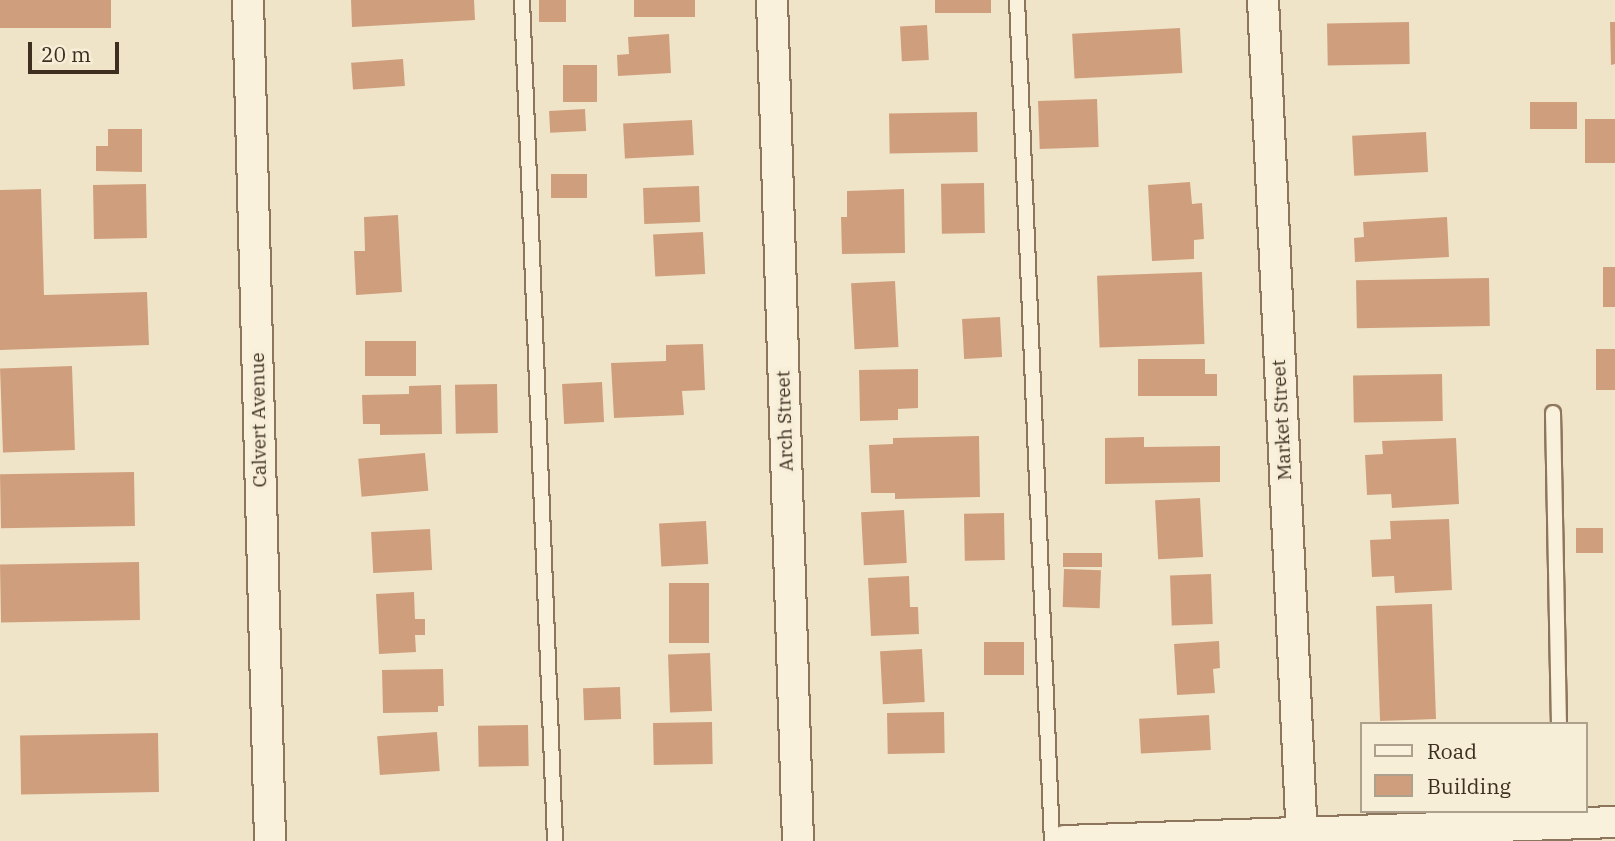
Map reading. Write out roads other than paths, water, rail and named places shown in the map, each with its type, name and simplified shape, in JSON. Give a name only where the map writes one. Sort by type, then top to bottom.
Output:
[{"type":"street","name":"Calvert Avenue","points":[[248,0],[270,841]]},
{"type":"street","name":"Arch Street","points":[[772,0],[798,841]]},
{"type":"street","name":"Market Street","points":[[1263,0],[1302,838]]},
{"type":"street","points":[[1065,841],[1302,838],[1615,822]]},
{"type":"lane","points":[[522,0],[555,841]]},
{"type":"lane","points":[[1017,0],[1052,841]]},
{"type":"lane","points":[[1553,413],[1559,722]]}]
